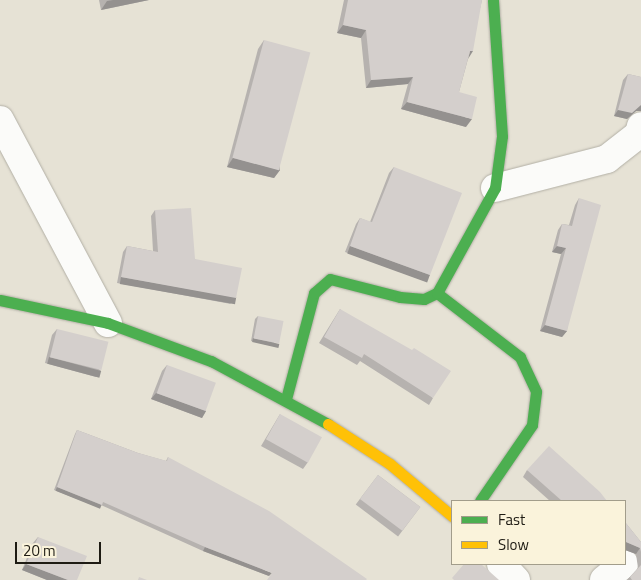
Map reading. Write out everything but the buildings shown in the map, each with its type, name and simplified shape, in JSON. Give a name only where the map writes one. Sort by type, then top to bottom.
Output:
[{"type":"street","points":[[286,398],[314,293],[330,279],[400,297],[424,299],[437,292],[495,188],[502,136],[493,0]]},
{"type":"street","points":[[0,120],[108,324]]},
{"type":"street","points":[[495,188],[607,159],[639,134],[641,126]]},
{"type":"street","points":[[437,292],[520,358],[536,392],[532,425],[481,500]]},
{"type":"street","points":[[0,300],[108,324],[211,361],[286,398],[390,464],[451,515]]},
{"type":"street","points":[[626,563],[641,551]]},
{"type":"street","points":[[502,565],[516,580]]},
{"type":"street","points":[[604,580],[624,565]]},
{"type":"traffic: fast","points":[[286,399],[314,293],[330,279],[400,297],[424,299],[437,293],[495,188],[502,136],[493,0]]},
{"type":"traffic: fast","points":[[437,293],[520,357],[536,392],[532,425],[481,500]]},
{"type":"traffic: fast","points":[[0,300],[108,323],[211,361],[328,424]]},
{"type":"traffic: slow","points":[[328,424],[390,464],[451,515]]}]
